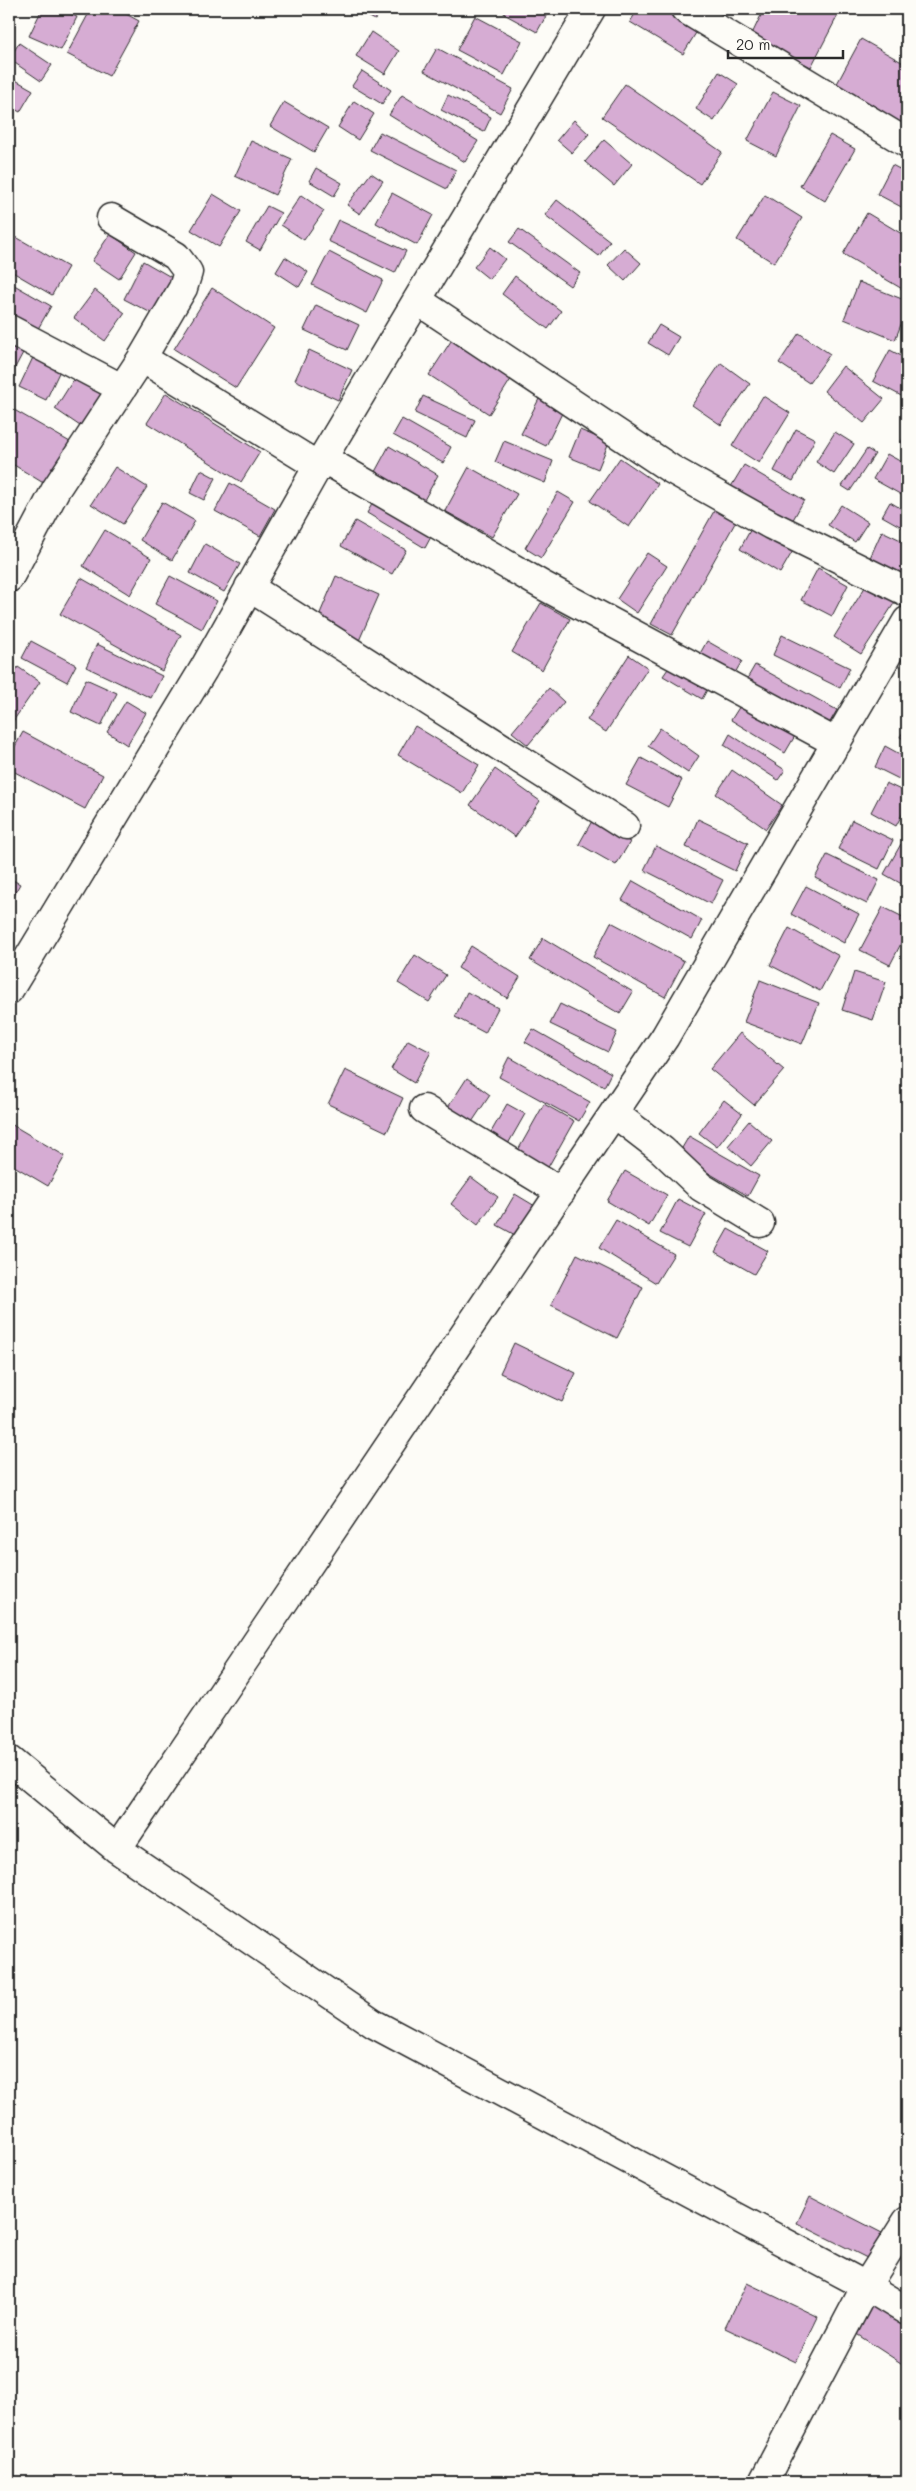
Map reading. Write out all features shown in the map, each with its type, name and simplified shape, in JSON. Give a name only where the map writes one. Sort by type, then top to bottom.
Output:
[{"type":"street","points":[[10,986],[202,670],[321,462],[591,9]]},
{"type":"street","points":[[685,9],[907,143]]},
{"type":"street","points":[[9,578],[56,489],[142,358],[184,288],[188,272],[176,256],[111,218]]},
{"type":"street","points":[[417,300],[671,469],[771,524],[907,592]]},
{"type":"street","points":[[9,329],[121,388]]},
{"type":"street","points":[[142,358],[321,462],[542,585],[837,743]]},
{"type":"street","points":[[249,587],[625,826]]},
{"type":"street","points":[[117,1849],[665,1037],[907,621]]},
{"type":"street","points":[[424,1109],[561,1192]]},
{"type":"street","points":[[614,1113],[662,1150],[701,1187],[760,1223]]},
{"type":"street","points":[[9,1760],[117,1849],[374,2024],[866,2286],[907,2311]]},
{"type":"street","points":[[763,2482],[866,2286],[907,2221]]},
{"type":"building","points":[[42,9],[58,9],[77,17],[61,50],[29,36]]},
{"type":"building","points":[[91,9],[117,9],[139,21],[109,76],[67,54]]},
{"type":"building","points":[[355,9],[382,9],[375,20]]},
{"type":"building","points":[[506,9],[550,9],[537,32],[504,14]]},
{"type":"building","points":[[638,9],[667,9],[699,28],[683,54],[630,22]]},
{"type":"building","points":[[764,9],[826,9],[838,15],[811,67],[751,36]]},
{"type":"building","points":[[475,16],[522,41],[504,75],[457,50]]},
{"type":"building","points":[[371,32],[399,51],[385,74],[356,56]]},
{"type":"building","points":[[861,39],[907,65],[907,131],[833,91]]},
{"type":"building","points":[[19,43],[52,65],[41,81],[9,59]]},
{"type":"building","points":[[437,48],[513,89],[500,113],[424,71]]},
{"type":"building","points":[[362,71],[391,90],[382,104],[352,86]]},
{"type":"building","points":[[719,72],[738,84],[714,121],[696,109]]},
{"type":"building","points":[[12,78],[33,90],[20,112],[9,106],[9,83]]},
{"type":"building","points":[[625,84],[722,152],[700,184],[602,117]]},
{"type":"building","points":[[773,92],[801,106],[776,156],[747,141]]},
{"type":"building","points":[[402,95],[478,141],[465,162],[389,115]]},
{"type":"building","points":[[448,95],[491,117],[484,132],[441,110]]},
{"type":"building","points":[[354,101],[374,114],[358,140],[338,127]]},
{"type":"building","points":[[284,102],[328,128],[314,152],[270,126]]},
{"type":"building","points":[[574,120],[589,134],[572,153],[557,140]]},
{"type":"building","points":[[380,132],[456,170],[447,189],[370,150]]},
{"type":"building","points":[[830,135],[855,149],[825,201],[800,186]]},
{"type":"building","points":[[604,140],[632,164],[614,186],[585,162]]},
{"type":"building","points":[[251,141],[292,159],[275,195],[235,176]]},
{"type":"building","points":[[892,165],[907,173],[907,210],[877,194]]},
{"type":"building","points":[[316,168],[342,183],[334,196],[309,181]]},
{"type":"building","points":[[371,173],[383,181],[360,214],[347,205]]},
{"type":"building","points":[[392,193],[433,215],[417,245],[376,223]]},
{"type":"building","points":[[213,194],[241,211],[219,247],[191,230]]},
{"type":"building","points":[[301,195],[324,211],[304,240],[281,225]]},
{"type":"building","points":[[765,195],[802,218],[774,263],[737,240]]},
{"type":"building","points":[[557,200],[610,241],[599,256],[545,215]]},
{"type":"building","points":[[267,206],[281,213],[260,250],[246,242]]},
{"type":"building","points":[[867,213],[907,237],[907,283],[904,290],[843,254]]},
{"type":"building","points":[[338,220],[406,251],[395,273],[328,241]]},
{"type":"building","points":[[519,229],[580,273],[570,286],[509,242]]},
{"type":"building","points":[[110,234],[136,252],[119,279],[92,261]]},
{"type":"building","points":[[16,237],[68,267],[52,295],[9,270],[9,250]]},
{"type":"building","points":[[490,247],[505,259],[489,279],[474,267]]},
{"type":"building","points":[[624,248],[641,263],[625,281],[608,265]]},
{"type":"building","points":[[329,252],[383,280],[367,313],[312,285]]},
{"type":"building","points":[[285,257],[308,272],[299,287],[276,272]]},
{"type":"building","points":[[143,261],[176,280],[157,316],[124,299]]},
{"type":"building","points":[[515,276],[561,311],[548,329],[502,294]]},
{"type":"building","points":[[9,282],[51,306],[35,334],[9,319]]},
{"type":"building","points":[[859,282],[907,301],[907,309],[895,340],[844,319]]},
{"type":"building","points":[[212,288],[274,328],[236,388],[174,349]]},
{"type":"building","points":[[95,290],[125,313],[105,341],[74,318]]},
{"type":"building","points":[[316,305],[359,325],[347,350],[304,330]]},
{"type":"building","points":[[659,325],[679,337],[668,355],[648,343]]},
{"type":"building","points":[[799,333],[830,354],[809,383],[779,363]]},
{"type":"building","points":[[453,338],[513,376],[489,414],[429,375]]},
{"type":"building","points":[[9,340],[25,349],[9,379]]},
{"type":"building","points":[[38,347],[65,360],[46,400],[19,387]]},
{"type":"building","points":[[309,350],[352,370],[338,400],[295,380]]},
{"type":"building","points":[[890,350],[907,359],[907,399],[873,381]]},
{"type":"building","points":[[721,363],[750,384],[721,425],[692,405]]},
{"type":"building","points":[[843,366],[884,399],[864,423],[824,391]]},
{"type":"building","points":[[79,371],[108,389],[83,428],[55,409]]},
{"type":"building","points":[[166,393],[260,452],[241,482],[147,423]]},
{"type":"building","points":[[541,395],[565,407],[546,446],[521,434]]},
{"type":"building","points":[[423,396],[475,420],[467,438],[415,413]]},
{"type":"building","points":[[763,396],[790,413],[759,463],[732,446]]},
{"type":"building","points":[[9,407],[70,442],[45,484],[9,462]]},
{"type":"building","points":[[402,419],[451,447],[443,463],[393,435]]},
{"type":"building","points":[[796,429],[815,439],[793,481],[774,471]]},
{"type":"building","points":[[580,430],[609,442],[598,469],[569,457]]},
{"type":"building","points":[[835,432],[854,444],[834,474],[816,462]]},
{"type":"building","points":[[907,432],[907,446],[901,442]]},
{"type":"building","points":[[504,441],[553,461],[545,483],[495,462]]},
{"type":"building","points":[[389,446],[438,475],[419,509],[370,481]]},
{"type":"building","points":[[867,449],[875,454],[850,491],[842,486]]},
{"type":"building","points":[[887,454],[907,465],[907,498],[873,479]]},
{"type":"building","points":[[620,458],[658,484],[629,527],[590,501]]},
{"type":"building","points":[[744,465],[804,500],[790,525],[729,490]]},
{"type":"building","points":[[115,467],[147,487],[123,524],[91,504]]},
{"type":"building","points":[[469,467],[517,494],[492,537],[445,511]]},
{"type":"building","points":[[201,470],[216,478],[204,500],[190,493]]},
{"type":"building","points":[[230,483],[275,509],[260,536],[215,511]]},
{"type":"building","points":[[558,492],[575,502],[541,558],[525,548]]},
{"type":"building","points":[[375,499],[433,533],[425,548],[367,513]]},
{"type":"building","points":[[162,502],[195,521],[172,560],[140,540]]},
{"type":"building","points":[[890,502],[907,512],[907,530],[882,516]]},
{"type":"building","points":[[718,504],[739,516],[672,635],[651,624]]},
{"type":"building","points":[[841,505],[868,522],[855,542],[828,525]]},
{"type":"building","points":[[355,521],[406,550],[392,574],[341,546]]},
{"type":"building","points":[[753,525],[794,549],[780,573],[740,549]]},
{"type":"building","points":[[105,530],[151,558],[130,595],[83,566]]},
{"type":"building","points":[[882,531],[907,543],[907,564],[901,576],[869,560]]},
{"type":"building","points":[[205,544],[240,564],[224,592],[190,573]]},
{"type":"building","points":[[647,553],[667,566],[637,613],[617,599]]},
{"type":"building","points":[[818,568],[848,585],[832,616],[801,600]]},
{"type":"building","points":[[170,576],[217,601],[202,629],[155,604]]},
{"type":"building","points":[[336,576],[379,595],[358,643],[315,625]]},
{"type":"building","points":[[81,578],[181,635],[162,671],[60,614]]},
{"type":"building","points":[[867,584],[895,602],[861,654],[834,637]]},
{"type":"building","points":[[541,603],[570,619],[542,670],[512,652]]},
{"type":"building","points":[[782,635],[850,668],[840,688],[773,655]]},
{"type":"building","points":[[31,641],[76,665],[67,682],[22,658]]},
{"type":"building","points":[[707,641],[742,661],[732,678],[697,659]]},
{"type":"building","points":[[97,644],[162,676],[151,698],[86,667]]},
{"type":"building","points":[[629,655],[648,668],[606,732],[587,720]]},
{"type":"building","points":[[755,665],[837,710],[826,729],[744,684]]},
{"type":"building","points":[[670,666],[708,688],[702,699],[663,676]]},
{"type":"building","points":[[18,667],[40,682],[9,727],[9,681]]},
{"type":"building","points":[[86,679],[117,693],[101,726],[71,712]]},
{"type":"building","points":[[549,688],[564,702],[528,745],[512,732]]},
{"type":"building","points":[[745,698],[799,729],[785,753],[731,720]]},
{"type":"building","points":[[126,701],[146,713],[127,745],[107,732]]},
{"type":"building","points":[[907,725],[907,741],[900,737]]},
{"type":"building","points":[[415,726],[479,765],[462,793],[398,755]]},
{"type":"building","points":[[660,728],[699,756],[688,773],[648,746]]},
{"type":"building","points":[[23,732],[103,775],[85,809],[9,769],[9,757]]},
{"type":"building","points":[[730,734],[785,770],[778,780],[724,745]]},
{"type":"building","points":[[885,746],[907,758],[907,783],[875,767]]},
{"type":"building","points":[[641,758],[682,780],[668,807],[626,785]]},
{"type":"building","points":[[495,769],[540,801],[515,837],[470,805]]},
{"type":"building","points":[[732,770],[782,805],[766,829],[716,794]]},
{"type":"building","points":[[886,783],[907,793],[907,805],[896,826],[871,812]]},
{"type":"building","points":[[698,819],[748,843],[735,871],[686,847]]},
{"type":"building","points":[[852,820],[893,840],[879,869],[838,849]]},
{"type":"building","points":[[592,821],[630,842],[616,865],[579,844]]},
{"type":"building","points":[[901,844],[907,847],[907,887],[884,874]]},
{"type":"building","points":[[656,846],[723,880],[711,904],[644,870]]},
{"type":"building","points":[[827,855],[879,880],[867,904],[815,878]]},
{"type":"building","points":[[9,878],[20,884],[9,903]]},
{"type":"building","points":[[633,881],[702,920],[692,939],[622,900]]},
{"type":"building","points":[[806,886],[859,914],[844,943],[791,914]]},
{"type":"building","points":[[883,907],[907,919],[907,932],[890,965],[860,950]]},
{"type":"building","points":[[611,922],[684,961],[665,997],[593,957]]},
{"type":"building","points":[[789,928],[839,956],[820,991],[770,965]]},
{"type":"building","points":[[543,938],[633,992],[620,1014],[530,960]]},
{"type":"building","points":[[471,946],[520,977],[507,998],[458,968]]},
{"type":"building","points":[[415,955],[446,975],[429,1002],[398,983]]},
{"type":"building","points":[[854,972],[886,982],[873,1020],[842,1010]]},
{"type":"building","points":[[760,980],[819,1003],[802,1044],[744,1022]]},
{"type":"building","points":[[467,992],[498,1008],[485,1033],[455,1017]]},
{"type":"building","points":[[560,1004],[617,1032],[608,1052],[550,1024]]},
{"type":"building","points":[[533,1029],[611,1073],[604,1087],[525,1042]]},
{"type":"building","points":[[740,1033],[784,1070],[754,1105],[710,1069]]},
{"type":"building","points":[[408,1040],[431,1052],[414,1083],[391,1069]]},
{"type":"building","points":[[509,1057],[590,1102],[579,1121],[499,1077]]},
{"type":"building","points":[[345,1070],[403,1098],[387,1132],[328,1104]]},
{"type":"building","points":[[467,1078],[490,1095],[466,1131],[443,1115]]},
{"type":"building","points":[[724,1100],[742,1114],[717,1147],[699,1133]]},
{"type":"building","points":[[507,1104],[525,1114],[504,1151],[486,1141]]},
{"type":"building","points":[[544,1104],[574,1121],[542,1178],[512,1161]]},
{"type":"building","points":[[749,1121],[772,1141],[751,1166],[728,1146]]},
{"type":"building","points":[[9,1123],[65,1156],[48,1186],[9,1163]]},
{"type":"building","points":[[689,1136],[759,1176],[748,1196],[678,1155]]},
{"type":"building","points":[[625,1171],[667,1195],[649,1226],[607,1201]]},
{"type":"building","points":[[471,1177],[498,1197],[478,1225],[451,1204]]},
{"type":"building","points":[[515,1194],[535,1206],[517,1236],[497,1225]]},
{"type":"building","points":[[678,1199],[706,1214],[688,1247],[660,1233]]},
{"type":"building","points":[[616,1220],[674,1254],[656,1283],[599,1248]]},
{"type":"building","points":[[728,1229],[768,1251],[754,1274],[715,1252]]},
{"type":"building","points":[[577,1254],[643,1287],[617,1338],[551,1305]]},
{"type":"building","points":[[514,1343],[576,1373],[562,1402],[500,1373]]},
{"type":"building","points":[[810,2196],[882,2233],[869,2259],[797,2223]]},
{"type":"building","points":[[747,2283],[818,2317],[796,2362],[725,2328]]},
{"type":"building","points":[[876,2300],[907,2320],[907,2367],[855,2333]]}]
